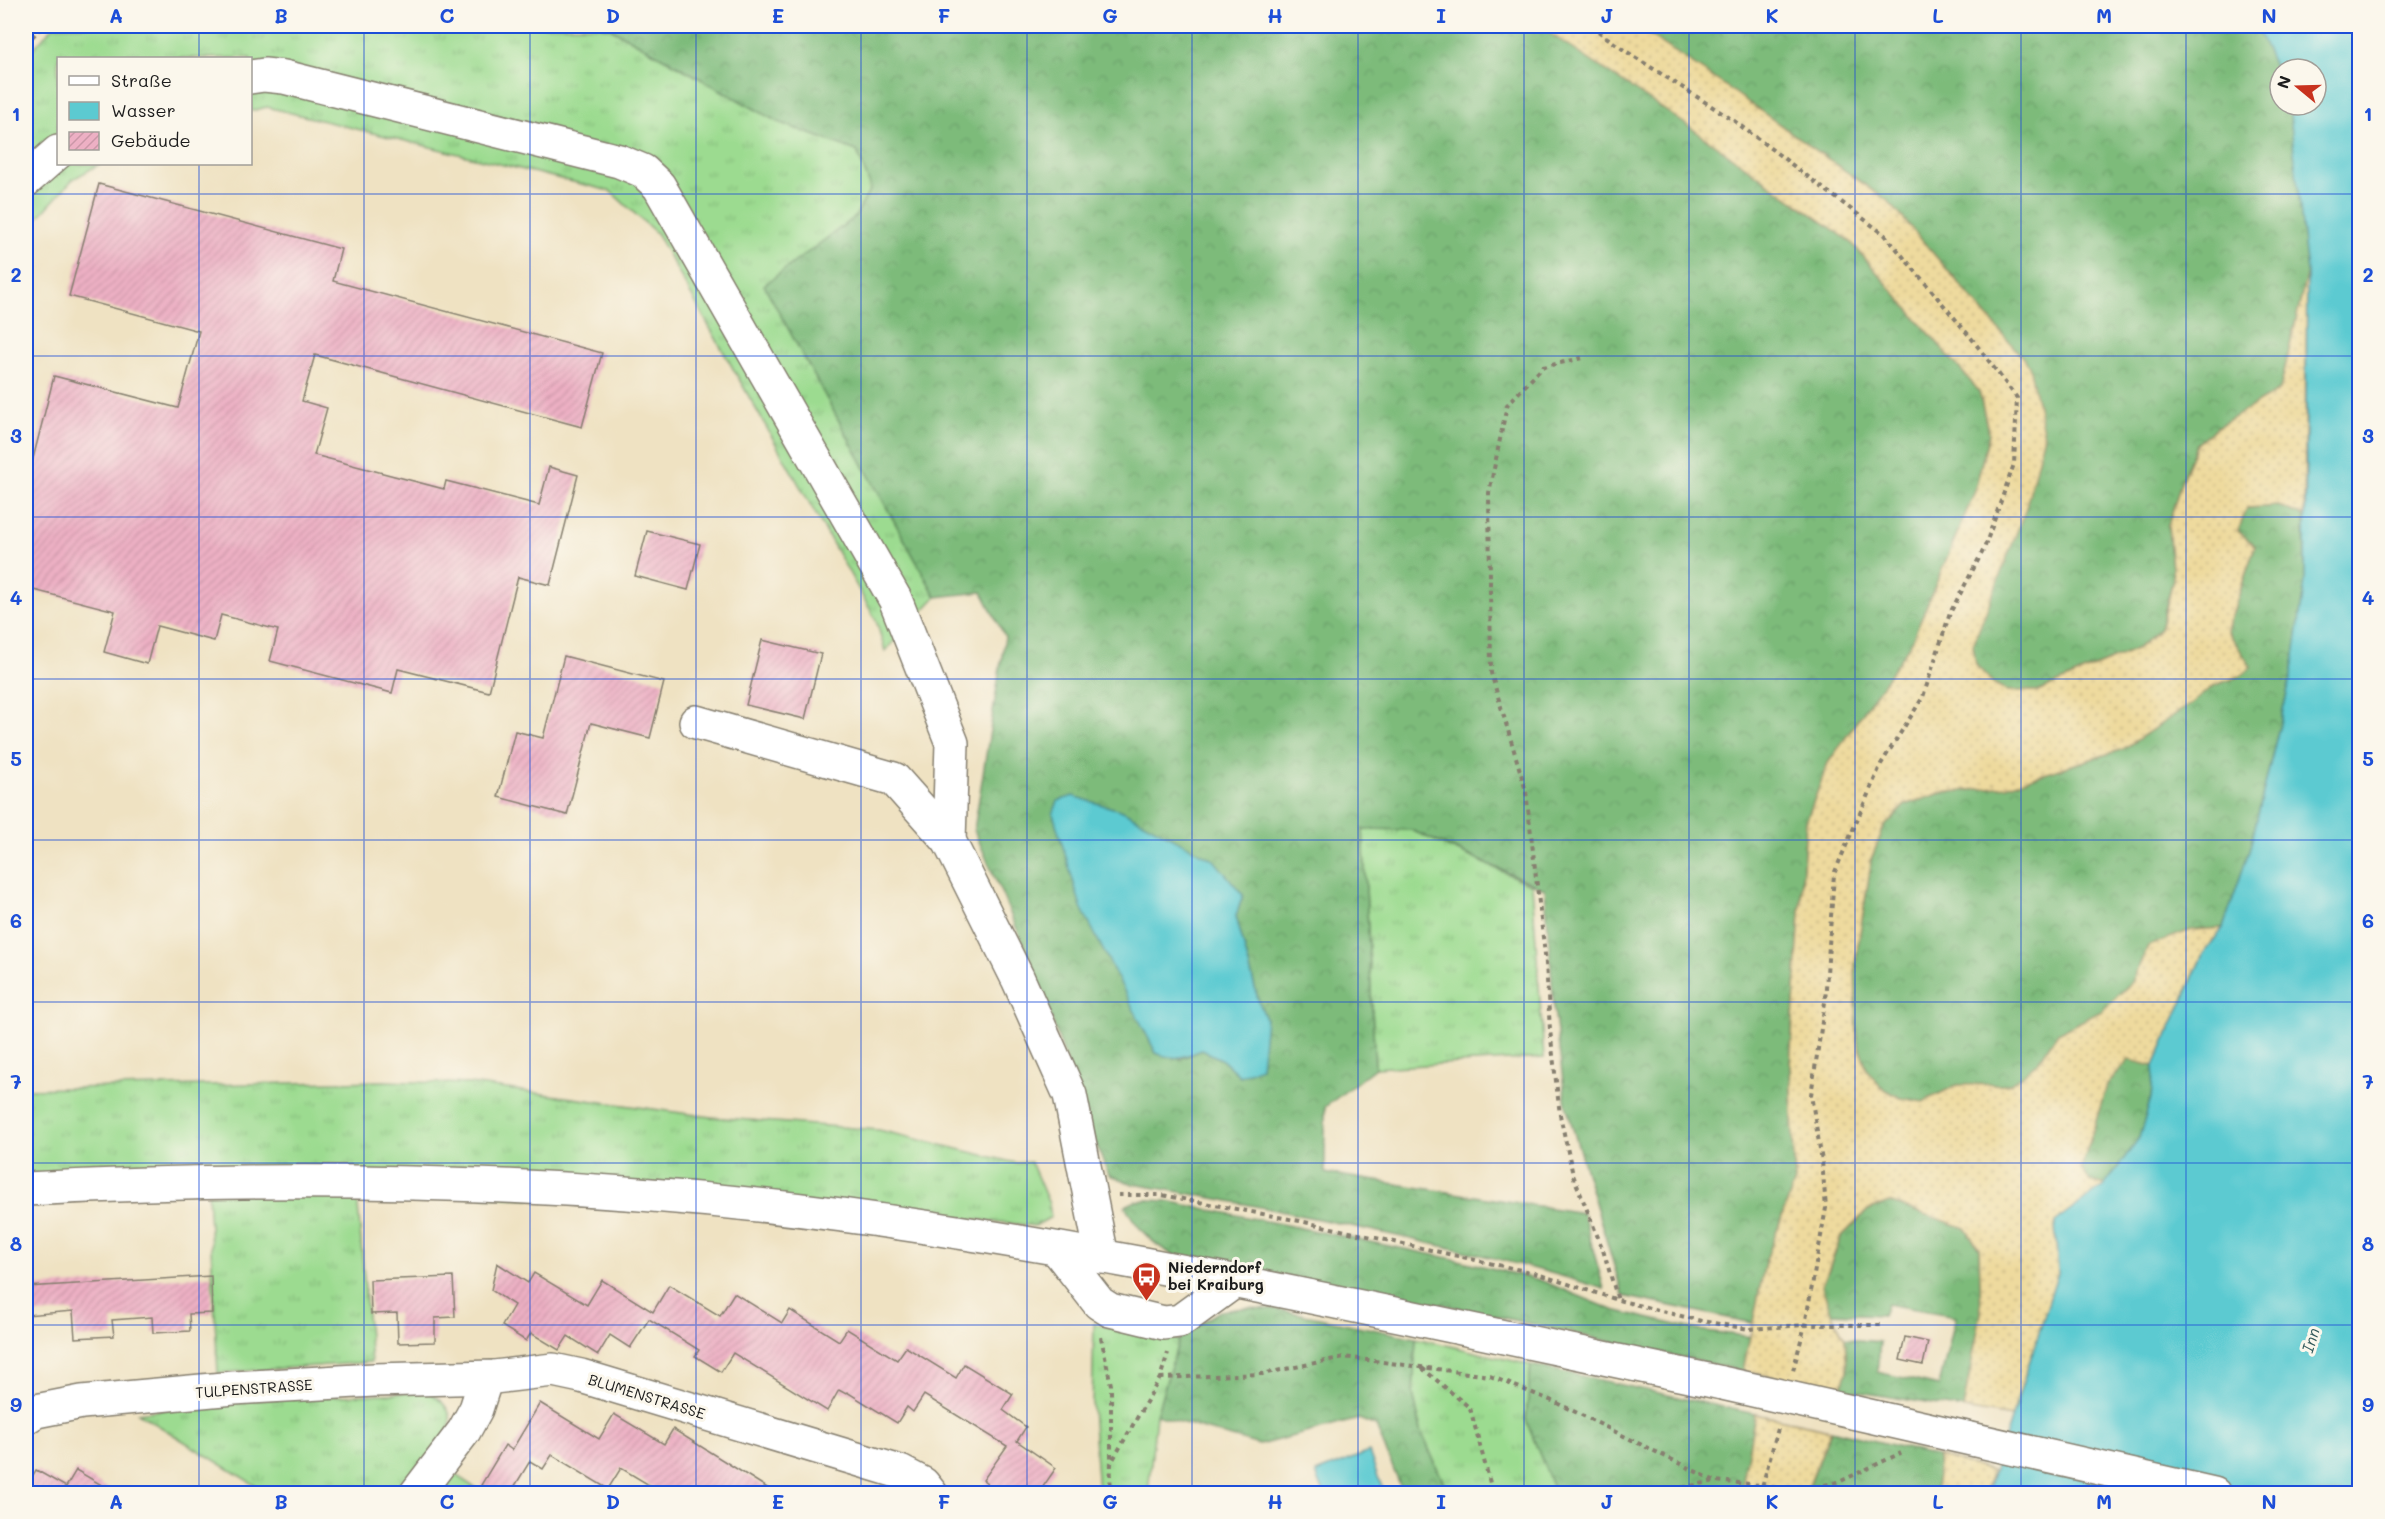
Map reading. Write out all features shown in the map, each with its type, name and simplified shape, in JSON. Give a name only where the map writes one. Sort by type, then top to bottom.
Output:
[{"type":"main road","points":[[252,77],[264,75],[294,79],[619,161],[644,171],[659,186],[895,599],[952,743],[949,841]]},
{"type":"main road","points":[[26,180],[57,153]]},
{"type":"main road","points":[[696,722],[894,778],[949,841],[1018,979],[1070,1095],[1094,1207],[1102,1257]]},
{"type":"main road","points":[[26,1190],[260,1180],[390,1181],[665,1197],[839,1215],[1057,1249],[1235,1281],[1852,1412],[1916,1439],[2214,1494]]},
{"type":"main road","points":[[1057,1249],[1099,1303],[1110,1310],[1164,1323],[1180,1321],[1235,1281]]},
{"type":"main road","name":"BLUMENSTRASSE","points":[[486,1377],[553,1370],[581,1376],[900,1472],[916,1479],[931,1494]]},
{"type":"main road","points":[[416,1494],[465,1431],[476,1409],[486,1377]]},
{"type":"main road","name":"TULPENSTRASSE","points":[[26,1417],[36,1411],[82,1402],[234,1388],[374,1380],[486,1377]]},
{"type":"path","points":[[26,44],[42,26]]},
{"type":"path","points":[[1591,26],[1733,120],[1885,235],[1972,339],[2017,398],[2014,464],[1983,549],[1950,613],[1923,697],[1881,764],[1834,874],[1826,1002],[1811,1095],[1822,1161],[1826,1208],[1805,1324]]},
{"type":"path","points":[[1582,358],[1543,367],[1507,405],[1489,493],[1491,673],[1526,790],[1546,963],[1560,1115],[1573,1175],[1603,1250],[1618,1300]]},
{"type":"path","points":[[1094,1207],[1118,1196],[1162,1195],[1299,1221],[1534,1273],[1618,1300],[1701,1321],[1749,1329],[1805,1324],[1881,1325]]},
{"type":"path","points":[[1099,1303],[1101,1334],[1111,1385],[1110,1494]]},
{"type":"path","points":[[1111,1462],[1160,1378],[1180,1321]]},
{"type":"path","points":[[1160,1378],[1262,1374],[1344,1357],[1490,1376],[1555,1402],[1715,1481]]},
{"type":"path","points":[[1421,1368],[1470,1408],[1493,1494]]},
{"type":"path","points":[[1666,1494],[1675,1489],[1715,1481],[1761,1485],[1794,1492],[1841,1481],[1916,1439]]},
{"type":"green space","points":[[54,26],[599,26],[610,28],[778,122],[857,151],[871,188],[855,217],[765,286],[936,597],[885,651],[876,620],[656,233],[610,191],[267,107],[252,111],[252,57],[57,57],[57,165],[98,165],[73,179],[26,231],[26,56]]},
{"type":"green space","points":[[599,26],[1539,26],[1690,127],[1851,242],[1979,391],[1989,434],[1974,494],[1910,645],[1828,763],[1806,822],[1790,1066],[1795,1181],[1765,1263],[1753,1323],[1623,1296],[1566,1105],[1554,1008],[1545,889],[1411,830],[1363,829],[1375,1068],[1325,1107],[1325,1173],[1583,1213],[1604,1289],[1443,1246],[1261,1207],[1133,1184],[1109,1175],[1089,1127],[1036,973],[974,830],[1005,637],[982,592],[936,597],[764,285],[855,217],[871,188],[857,151],[778,122],[610,28]],"holes":[[[1243,895],[1236,916],[1258,999],[1266,1019],[1240,1076],[1221,1059],[1202,1050],[1180,1059],[1156,1053],[1138,1016]]]},
{"type":"green space","points":[[1636,26],[2256,26],[2270,57],[2268,57],[2268,117],[2290,117],[2307,272],[2280,390],[2217,427],[2197,444],[2181,482],[2168,526],[2173,579],[2160,629],[2138,648],[2040,691],[2007,691],[1993,683],[1976,665],[1973,645],[1989,598],[2029,365],[1889,202]]},
{"type":"green space","points":[[2278,506],[2304,516],[2305,581],[2291,677],[2250,848],[2223,928],[2191,930],[2148,946],[2132,982],[2102,1011],[2058,1033],[2038,1062],[2011,1084],[1957,1085],[1923,1102],[1900,1098],[1881,1087],[1867,1070],[1857,1040],[1855,964],[1872,857],[1884,827],[1905,805],[1941,793],[2006,786],[2123,749],[2192,703],[2213,686],[2240,676],[2251,667],[2227,630],[2255,546],[2238,531],[2247,508]]},
{"type":"green space","points":[[1363,828],[1411,830],[1532,885],[1544,1058],[1375,1068]]},
{"type":"green space","points":[[2129,1059],[2154,1066],[2151,1098],[2139,1138],[2105,1185],[2090,1181],[2081,1169],[2107,1085]]},
{"type":"green space","points":[[384,1081],[470,1084],[711,1117],[879,1130],[1016,1163],[1031,1162],[1049,1204],[1051,1217],[1035,1226],[963,1218],[26,1176],[26,1089]]},
{"type":"green space","points":[[208,1194],[357,1194],[371,1362],[218,1373]]},
{"type":"green space","points":[[1136,1201],[1167,1201],[1454,1259],[1540,1280],[1613,1310],[1698,1330],[1751,1337],[1743,1371],[1423,1300],[1173,1255],[1150,1239],[1125,1206]]},
{"type":"green space","points":[[1889,1202],[1965,1228],[1979,1248],[1981,1313],[1963,1409],[1841,1389],[1847,1371],[1845,1339],[1880,1342],[1877,1372],[1939,1386],[1956,1316],[1887,1304],[1883,1315],[1831,1313],[1822,1287],[1841,1237],[1868,1210]]},
{"type":"green space","points":[[1244,1308],[1276,1309],[1416,1338],[1413,1393],[1421,1431],[1448,1493],[1403,1493],[1376,1426],[1359,1419],[1259,1445],[1156,1415],[1179,1340],[1220,1311]]},
{"type":"green space","points":[[1094,1324],[1179,1340],[1156,1415],[1148,1493],[1098,1493],[1092,1407]]},
{"type":"green space","points":[[1416,1338],[1531,1365],[1526,1420],[1555,1493],[1448,1493],[1421,1431],[1413,1393]]},
{"type":"green space","points":[[1531,1365],[1755,1414],[1741,1494],[1555,1493],[1526,1420]]},
{"type":"green space","points":[[428,1392],[448,1410],[450,1425],[436,1450],[400,1493],[269,1494],[138,1413],[231,1401]]},
{"type":"green space","points":[[1831,1430],[1937,1456],[1938,1476],[1935,1491],[1932,1493],[1806,1494]]},
{"type":"green space","points":[[451,1472],[483,1493],[435,1494]]},
{"type":"sand","points":[[1539,26],[1636,26],[1721,83],[1889,202],[2029,365],[2044,435],[2025,511],[1973,645],[1976,665],[1993,683],[2007,691],[2040,691],[2138,648],[2160,629],[2173,579],[2168,526],[2181,482],[2197,444],[2217,427],[2280,390],[2307,272],[2304,516],[2278,506],[2247,508],[2238,531],[2255,546],[2227,630],[2251,667],[2240,676],[2213,686],[2192,703],[2123,749],[2006,786],[1941,793],[1905,805],[1884,827],[1872,857],[1855,964],[1857,1040],[1867,1070],[1881,1087],[1900,1098],[1923,1102],[1957,1085],[2011,1084],[2038,1062],[2058,1033],[2102,1011],[2132,982],[2148,946],[2191,930],[2223,928],[2203,954],[2154,1066],[2129,1060],[2107,1085],[2081,1169],[2090,1181],[2105,1185],[2055,1222],[2058,1273],[2012,1417],[1963,1409],[1981,1313],[1979,1248],[1965,1228],[1889,1202],[1868,1210],[1841,1237],[1822,1286],[1831,1313],[1845,1339],[1847,1371],[1841,1389],[1743,1371],[1765,1263],[1795,1181],[1790,1066],[1806,822],[1828,763],[1910,645],[1974,494],[1989,434],[1979,391],[1851,242],[1690,127]]},
{"type":"sand","points":[[1755,1414],[1831,1430],[1806,1493],[1741,1493]]},
{"type":"sand","points":[[1937,1456],[1993,1471],[1985,1493],[1932,1493],[1935,1491],[1938,1476]]},
{"type":"water","name":"Inn","points":[[2256,26],[2359,26],[2359,1493],[1987,1494],[2058,1273],[2055,1222],[2105,1185],[2139,1138],[2151,1098],[2154,1066],[2203,954],[2223,928],[2250,848],[2291,677],[2305,581],[2307,272],[2290,117],[2328,117],[2328,57],[2270,57]]},
{"type":"water","points":[[1073,796],[1123,811],[1214,860],[1243,895],[1236,916],[1258,999],[1266,1019],[1261,1067],[1240,1076],[1221,1059],[1202,1050],[1179,1057],[1168,1057],[1156,1053],[1081,907],[1053,814],[1058,801]]},
{"type":"water","points":[[1369,1452],[1384,1493],[1324,1493],[1316,1473]]},
{"type":"building","points":[[99,184],[341,249],[333,281],[602,353],[582,427],[315,355],[302,401],[327,408],[314,455],[444,489],[446,481],[539,505],[549,467],[578,475],[550,585],[518,577],[489,692],[398,669],[392,693],[270,661],[278,630],[221,615],[214,641],[157,626],[147,664],[104,652],[115,611],[26,588],[26,486],[54,376],[178,408],[199,331],[69,296]]},
{"type":"building","points":[[647,531],[700,544],[688,590],[635,576]]},
{"type":"building","points":[[762,640],[821,654],[805,719],[746,705]]},
{"type":"building","points":[[564,656],[664,682],[650,738],[591,723],[567,815],[498,797],[515,731],[543,738]]},
{"type":"building","points":[[497,1263],[528,1283],[534,1273],[587,1305],[602,1280],[653,1312],[669,1285],[720,1316],[734,1293],[782,1323],[790,1310],[839,1341],[847,1329],[897,1360],[906,1347],[956,1378],[964,1364],[1013,1394],[1003,1410],[1026,1427],[1017,1441],[1056,1468],[1038,1494],[980,1494],[987,1483],[983,1480],[1007,1446],[924,1395],[913,1412],[907,1407],[897,1423],[847,1392],[846,1394],[839,1390],[827,1411],[733,1353],[721,1372],[695,1356],[699,1350],[649,1319],[630,1348],[610,1335],[598,1355],[568,1336],[559,1350],[531,1333],[526,1341],[502,1326],[514,1305],[491,1290]]},
{"type":"building","points":[[211,1276],[212,1313],[189,1314],[190,1331],[153,1333],[152,1317],[112,1320],[114,1336],[75,1338],[73,1311],[26,1315],[26,1287]]},
{"type":"building","points":[[453,1277],[455,1317],[435,1318],[435,1342],[398,1343],[397,1313],[371,1314],[370,1280]]},
{"type":"building","points":[[1905,1337],[1928,1342],[1923,1365],[1900,1360]]},
{"type":"building","points":[[540,1403],[599,1439],[614,1414],[664,1444],[673,1429],[777,1494],[664,1494],[621,1468],[608,1489],[552,1455],[543,1469],[530,1461],[510,1494],[495,1494],[481,1485],[505,1445],[512,1450]]},
{"type":"building","points":[[36,1470],[66,1487],[76,1470],[117,1494],[26,1494],[26,1488]]},
{"type":"place","name":"Niederndorf bei Kraiburg","points":[[1147,1302]]}]
